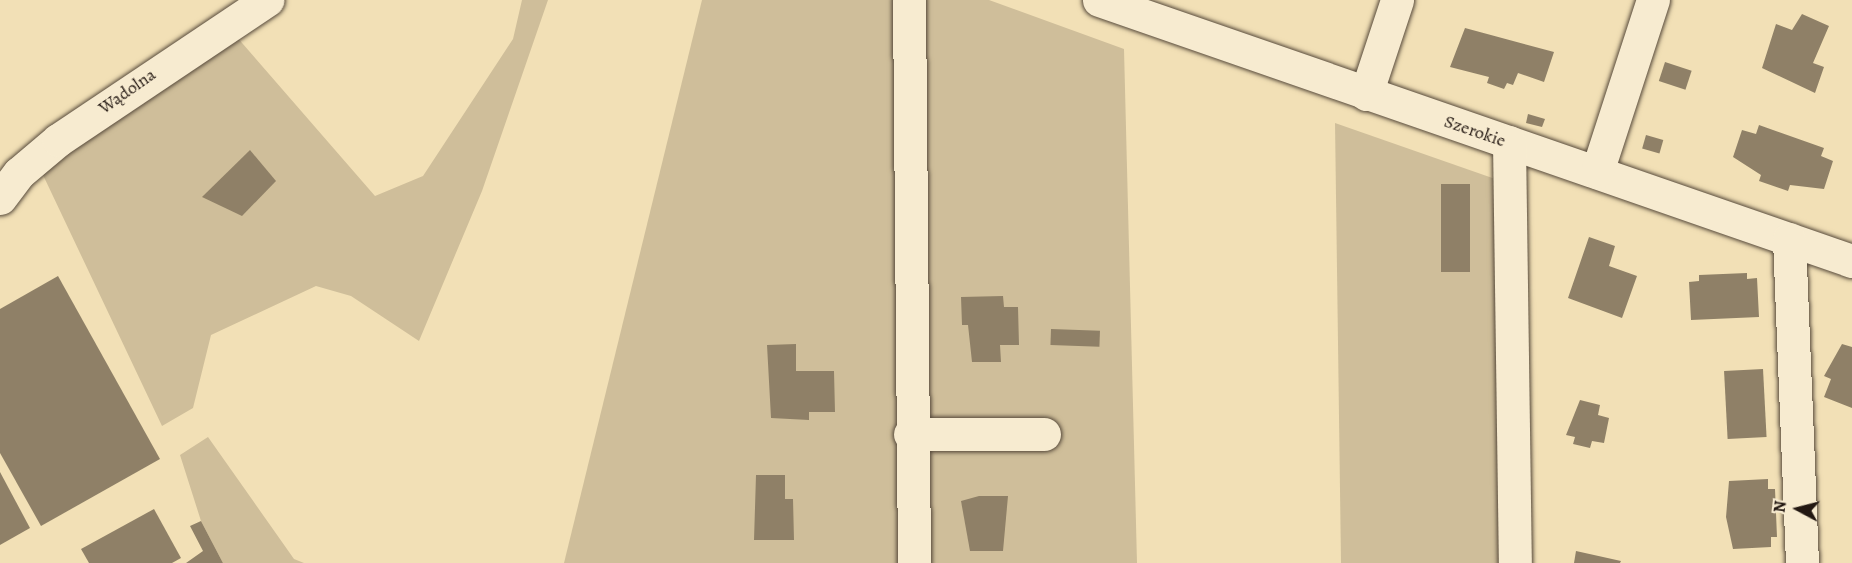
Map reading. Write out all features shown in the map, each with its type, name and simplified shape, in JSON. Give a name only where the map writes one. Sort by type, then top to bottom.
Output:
[{"type":"street","name":"Wądolna","points":[[0,198],[19,172],[58,140],[267,0]]},
{"type":"street","points":[[909,0],[910,434],[914,563]]},
{"type":"street","name":"Szerokie","points":[[1099,0],[1852,261]]},
{"type":"street","points":[[1366,93],[1396,0]]},
{"type":"street","points":[[1597,172],[1653,0]]},
{"type":"street","points":[[1509,142],[1515,563]]},
{"type":"street","points":[[1789,239],[1802,563]]},
{"type":"street","points":[[910,434],[1044,434]]},
{"type":"shaded area","points":[[522,0],[548,0],[482,191],[419,341],[351,296],[316,286],[211,335],[193,408],[162,426],[43,175],[123,111],[236,36],[375,196],[423,176],[513,39]]},
{"type":"shaded area","points":[[702,0],[989,0],[1124,49],[1137,563],[564,563]]},
{"type":"shaded area","points":[[1335,123],[1501,181],[1516,563],[1341,563]]},
{"type":"shaded area","points":[[208,437],[294,559],[304,563],[223,563],[201,521],[180,455]]},
{"type":"building","points":[[1802,14],[1829,26],[1813,63],[1824,67],[1815,93],[1762,68],[1776,24],[1792,30]]},
{"type":"building","points":[[1465,28],[1554,52],[1544,82],[1518,73],[1513,85],[1507,83],[1504,89],[1487,83],[1489,77],[1450,67]]},
{"type":"building","points":[[1665,62],[1692,71],[1685,90],[1659,81]]},
{"type":"building","points":[[1528,114],[1545,119],[1542,127],[1526,123]]},
{"type":"building","points":[[1759,125],[1824,148],[1821,156],[1833,161],[1824,189],[1790,185],[1788,191],[1759,181],[1761,175],[1733,157],[1742,130],[1756,134]]},
{"type":"building","points":[[1646,135],[1663,140],[1659,153],[1642,148]]},
{"type":"building","points":[[250,150],[276,181],[242,216],[202,197]]},
{"type":"building","points":[[1441,184],[1470,184],[1470,272],[1441,272]]},
{"type":"building","points":[[1589,237],[1615,246],[1609,266],[1637,276],[1622,318],[1568,298]]},
{"type":"building","points":[[1747,273],[1747,279],[1757,278],[1759,317],[1691,320],[1689,282],[1699,281],[1699,275]]},
{"type":"building","points":[[58,276],[160,459],[41,526],[0,453],[0,309]]},
{"type":"building","points":[[1003,296],[1004,307],[1018,307],[1019,345],[1000,345],[1001,362],[972,362],[968,325],[962,325],[961,297]]},
{"type":"building","points":[[1051,329],[1100,331],[1099,347],[1050,345]]},
{"type":"building","points":[[796,344],[796,371],[834,371],[835,412],[809,412],[809,420],[771,418],[767,345]]},
{"type":"building","points":[[1842,344],[1852,347],[1852,408],[1824,397],[1831,379],[1824,376]]},
{"type":"building","points":[[1763,369],[1767,437],[1728,439],[1724,371]]},
{"type":"building","points":[[1580,400],[1600,405],[1598,415],[1609,418],[1604,443],[1592,441],[1590,448],[1573,444],[1575,437],[1566,435]]},
{"type":"building","points":[[0,472],[30,528],[0,545]]},
{"type":"building","points":[[756,475],[785,475],[785,499],[793,499],[794,540],[754,540]]},
{"type":"building","points":[[1768,479],[1768,489],[1775,489],[1777,537],[1771,537],[1771,547],[1733,549],[1726,517],[1729,481]]},
{"type":"building","points":[[979,496],[1008,496],[1003,551],[970,551],[961,501]]},
{"type":"building","points":[[154,509],[181,558],[172,563],[89,563],[81,549]]},
{"type":"building","points":[[201,521],[223,563],[186,563],[203,551],[190,526]]},
{"type":"building","points":[[1576,551],[1621,561],[1620,563],[1574,563]]}]
